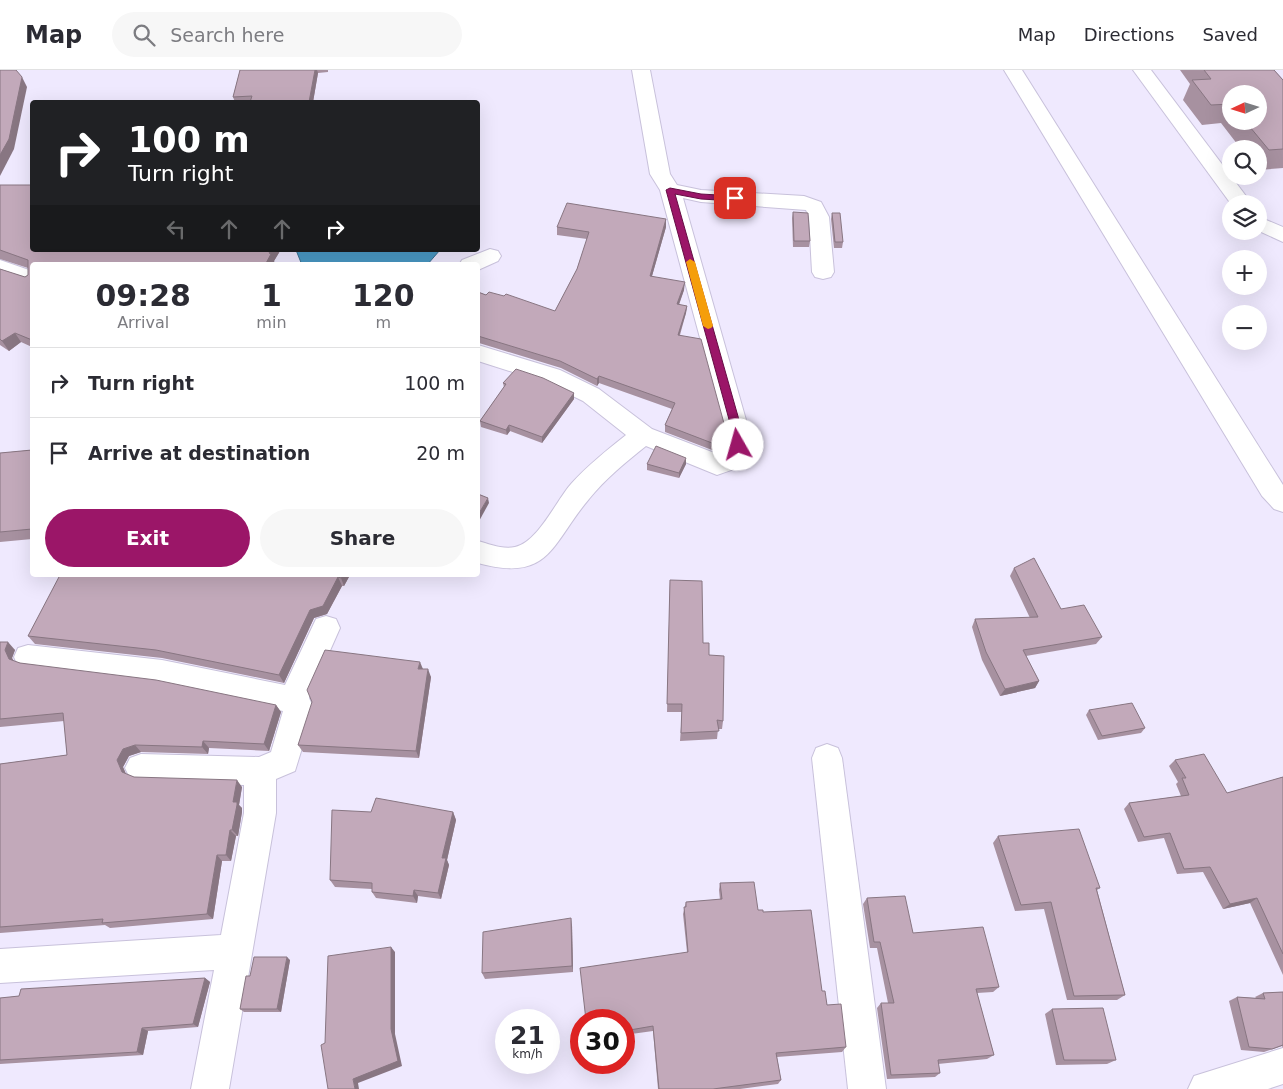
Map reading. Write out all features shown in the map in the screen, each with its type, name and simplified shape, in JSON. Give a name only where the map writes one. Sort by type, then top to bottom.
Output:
[{"type":"street","points":[[480,354],[552,376],[591,395],[620,415],[643,435],[717,465],[737,456],[738,434],[670,190],[660,174],[641,70]]},
{"type":"street","points":[[1013,70],[1271,489],[1283,502]]},
{"type":"street","points":[[1142,70],[1235,195]]},
{"type":"street","points":[[670,190],[701,196],[804,202],[814,206],[819,217],[823,272]]},
{"type":"street","points":[[1267,226],[1283,235]]},
{"type":"street","points":[[477,262],[490,256]]},
{"type":"street","points":[[0,268],[30,277]]},
{"type":"street","points":[[480,553],[507,560],[524,556],[539,547],[578,493],[643,435]]},
{"type":"street","points":[[293,700],[326,628]]},
{"type":"street","points":[[28,657],[86,663],[243,687],[293,700],[300,709],[284,761],[260,772],[141,768]]},
{"type":"street","points":[[827,758],[867,1089]]},
{"type":"street","points":[[210,1089],[260,813],[260,772]]},
{"type":"street","points":[[0,966],[234,951]]},
{"type":"street","points":[[1207,1089],[1283,1066]]},
{"type":"water","points":[[297,252],[438,252],[430,262],[301,262]]},
{"type":"building","points":[[0,70],[16,70],[22,77],[9,139],[0,155]]},
{"type":"building","points":[[240,70],[315,70],[309,100],[251,100],[252,96],[233,97]]},
{"type":"building","points":[[1204,70],[1274,70],[1283,80],[1283,149],[1269,150],[1267,140],[1261,140],[1252,130],[1268,130],[1268,85],[1222,85],[1222,104],[1211,105],[1192,80],[1211,79]]},
{"type":"building","points":[[0,185],[30,185],[30,252],[270,252],[271,254],[267,262],[30,262],[30,339],[15,333],[2,341],[0,339],[0,269],[25,277],[28,275],[28,260],[0,250]]},
{"type":"building","points":[[567,203],[666,219],[650,276],[685,282],[677,304],[687,306],[678,335],[701,339],[725,427],[724,442],[712,443],[665,425],[675,403],[599,376],[597,379],[560,361],[480,337],[480,293],[486,295],[489,292],[504,296],[506,294],[555,311],[577,269],[589,232],[557,227]]},
{"type":"building","points":[[793,212],[808,213],[810,241],[794,241]]},
{"type":"building","points":[[832,213],[840,213],[843,242],[835,242]]},
{"type":"building","points":[[516,369],[543,378],[574,393],[542,437],[509,425],[506,430],[480,421],[506,384],[503,383]]},
{"type":"building","points":[[656,446],[686,458],[679,473],[647,464]]},
{"type":"building","points":[[30,450],[30,529],[0,532],[0,453]]},
{"type":"building","points":[[480,495],[488,498],[480,512]]},
{"type":"building","points":[[1034,558],[1061,609],[1084,605],[1102,637],[1023,650],[1039,681],[1005,689],[986,652],[975,619],[1038,617],[1014,568]]},
{"type":"building","points":[[59,577],[338,577],[323,606],[310,610],[279,675],[156,650],[28,636]]},
{"type":"building","points":[[670,580],[702,581],[703,643],[709,643],[709,655],[724,656],[723,721],[717,720],[719,731],[681,733],[682,704],[667,704]]},
{"type":"building","points":[[0,642],[8,642],[5,650],[9,659],[20,663],[156,680],[276,705],[264,744],[203,741],[202,747],[135,745],[123,749],[117,760],[122,772],[134,777],[237,780],[233,802],[237,802],[237,805],[232,830],[230,830],[226,855],[217,855],[207,914],[102,923],[103,919],[0,927],[0,764],[67,755],[63,713],[0,719]]},
{"type":"building","points":[[325,650],[420,662],[418,669],[428,669],[416,751],[298,745],[312,702],[307,690]]},
{"type":"building","points":[[1132,703],[1145,728],[1102,736],[1089,710]]},
{"type":"building","points":[[1204,754],[1227,793],[1283,777],[1283,954],[1257,898],[1230,904],[1210,867],[1184,869],[1170,833],[1144,837],[1129,803],[1189,795],[1182,778],[1186,778],[1175,760]]},
{"type":"building","points":[[376,798],[453,812],[442,858],[446,858],[438,893],[414,890],[413,896],[372,892],[372,883],[330,880],[332,810],[371,812]]},
{"type":"building","points":[[1079,829],[1100,888],[1096,888],[1125,995],[1074,996],[1051,902],[1021,905],[998,836]]},
{"type":"building","points":[[754,882],[758,910],[763,910],[763,912],[811,910],[822,991],[825,991],[827,1005],[841,1004],[846,1047],[776,1053],[781,1080],[713,1089],[659,1089],[653,1026],[635,1029],[635,1009],[585,1009],[580,968],[688,952],[684,907],[686,907],[686,902],[722,899],[720,883]]},
{"type":"building","points":[[905,896],[913,933],[983,927],[999,987],[976,989],[994,1055],[938,1060],[940,1073],[891,1075],[881,1003],[894,1003],[880,942],[874,942],[867,898]]},
{"type":"building","points":[[571,918],[572,966],[482,973],[483,932]]},
{"type":"building","points":[[391,947],[391,1029],[398,1061],[353,1079],[355,1089],[328,1089],[321,1045],[325,1043],[328,956]]},
{"type":"building","points":[[254,957],[287,957],[277,1009],[240,1009],[246,976],[250,976]]},
{"type":"building","points":[[205,978],[193,1024],[142,1028],[137,1052],[0,1060],[0,998],[19,996],[21,989]]},
{"type":"building","points":[[1283,992],[1283,1045],[1272,1049],[1249,1047],[1237,997],[1265,999],[1263,993]]},
{"type":"building","points":[[1103,1008],[1116,1060],[1064,1060],[1052,1009]]},
{"type":"slow traffic","points":[[690,262],[708,326]]},
{"type":"route","points":[[735,198],[701,196],[670,190],[738,434],[738,445]]}]
